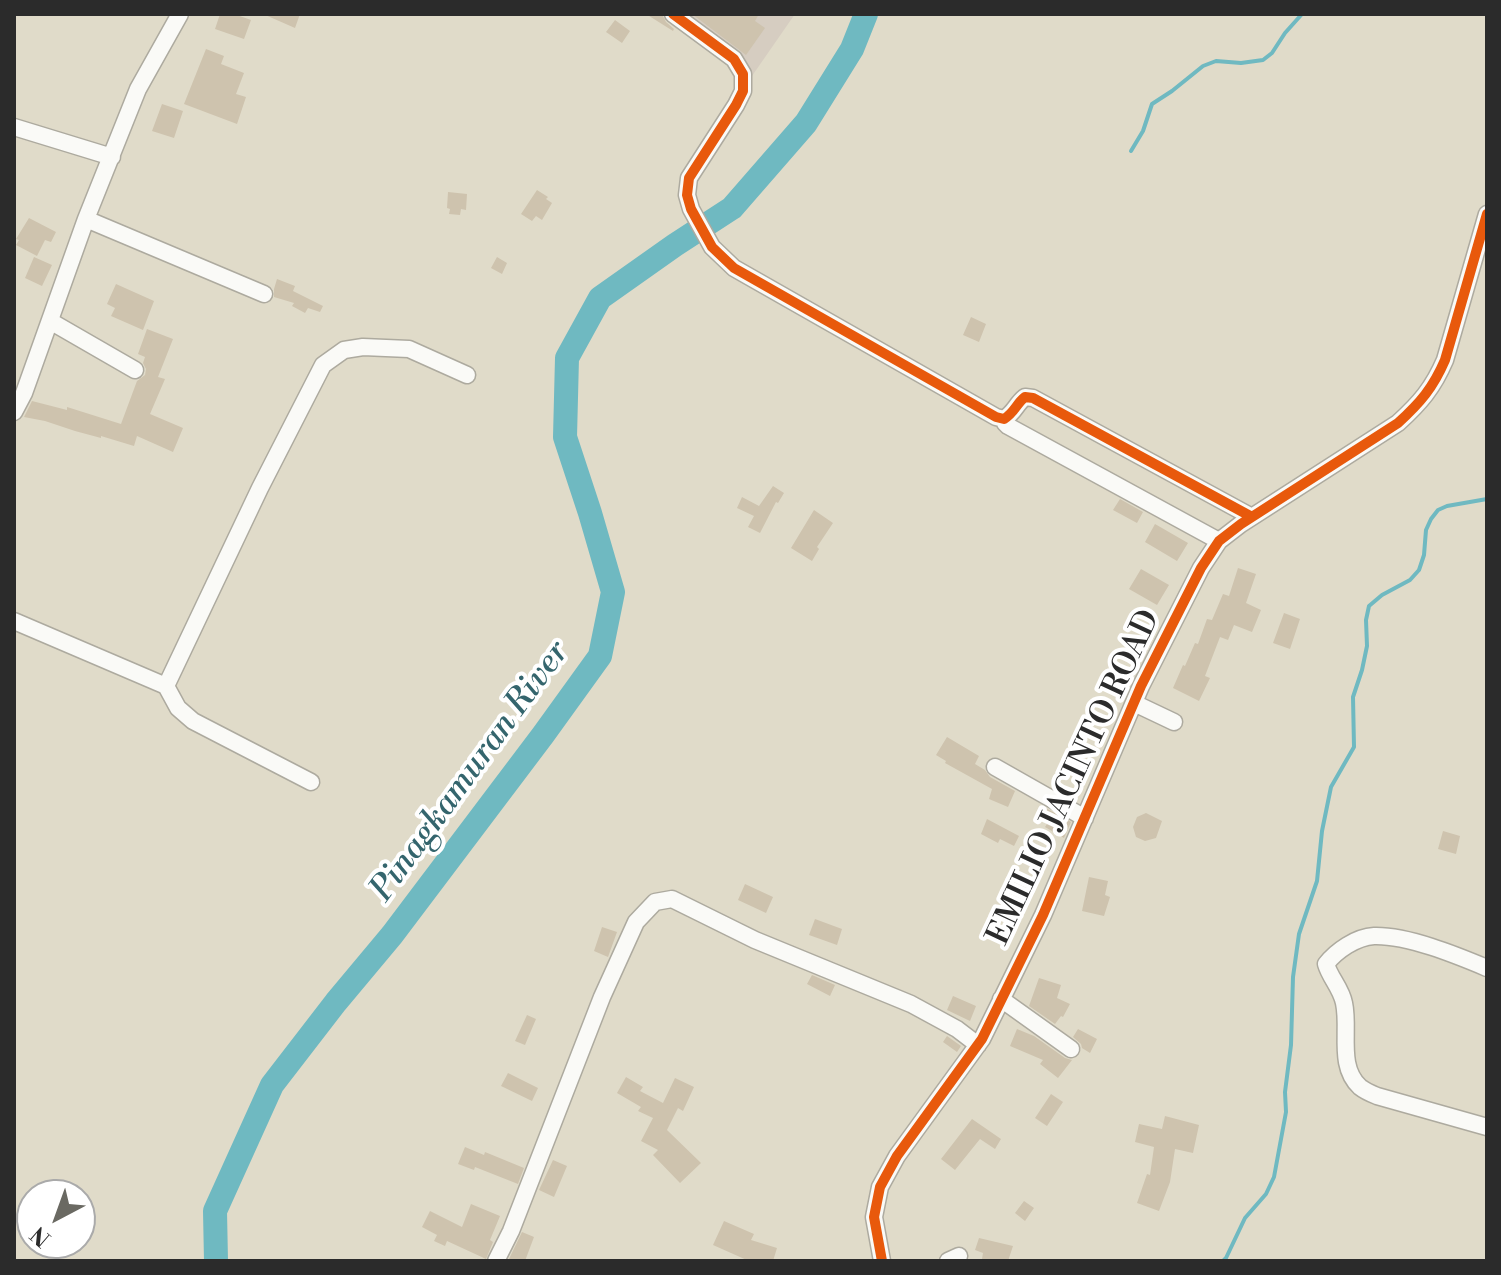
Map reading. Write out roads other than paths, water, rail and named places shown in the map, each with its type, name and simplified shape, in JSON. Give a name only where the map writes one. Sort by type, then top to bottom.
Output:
[{"type":"street","points":[[14,412],[24,393],[86,219],[138,89],[180,14]]},
{"type":"street","points":[[673,14],[734,59],[743,74],[743,91],[736,105],[689,178],[687,195],[691,209],[712,247],[734,268],[1004,419],[1008,426],[1219,541]]},
{"type":"street","points":[[14,127],[112,157]]},
{"type":"street","name":"EMILIO JACINTO ROAD","points":[[882,1261],[874,1217],[880,1187],[897,1156],[978,1045],[1043,915],[1134,703],[1201,568],[1219,541],[1398,423],[1419,404],[1436,381],[1445,360],[1487,214]]},
{"type":"street","points":[[86,219],[264,294]]},
{"type":"street","points":[[50,321],[135,370]]},
{"type":"street","points":[[166,686],[260,488],[323,365],[344,350],[363,347],[409,349],[467,375]]},
{"type":"street","points":[[1004,419],[1025,397],[1033,398],[1252,517]]},
{"type":"street","points":[[14,621],[166,686],[178,708],[193,721],[311,782]]},
{"type":"street","points":[[1134,703],[1174,722]]},
{"type":"street","points":[[995,767],[1085,818]]},
{"type":"street","points":[[496,1261],[523,1201],[602,997],[636,922],[655,902],[672,899],[755,940],[911,1004],[957,1029],[978,1045]]},
{"type":"street","points":[[1487,968],[1401,939],[1372,936],[1334,954],[1326,964],[1328,973],[1341,990],[1345,1005],[1346,1060],[1350,1074],[1360,1087],[1377,1096],[1487,1127]]},
{"type":"street","points":[[1001,999],[1071,1049]]},
{"type":"waterway","name":"Pinagkamuran River","points":[[216,1261],[215,1211],[272,1085],[392,935],[600,656],[613,592],[565,437],[567,358],[600,298],[732,208],[806,123],[852,49],[866,14]]},
{"type":"waterway","points":[[1131,151],[1143,131],[1152,104],[1203,66],[1216,61],[1241,63],[1263,60],[1302,14]]},
{"type":"waterway","points":[[1223,1261],[1245,1218],[1266,1194],[1274,1177],[1286,1112],[1293,977],[1299,934],[1317,881],[1322,831],[1331,787],[1354,747],[1353,697],[1367,646],[1369,606],[1410,580],[1419,570],[1426,530],[1438,510],[1487,499]]}]
